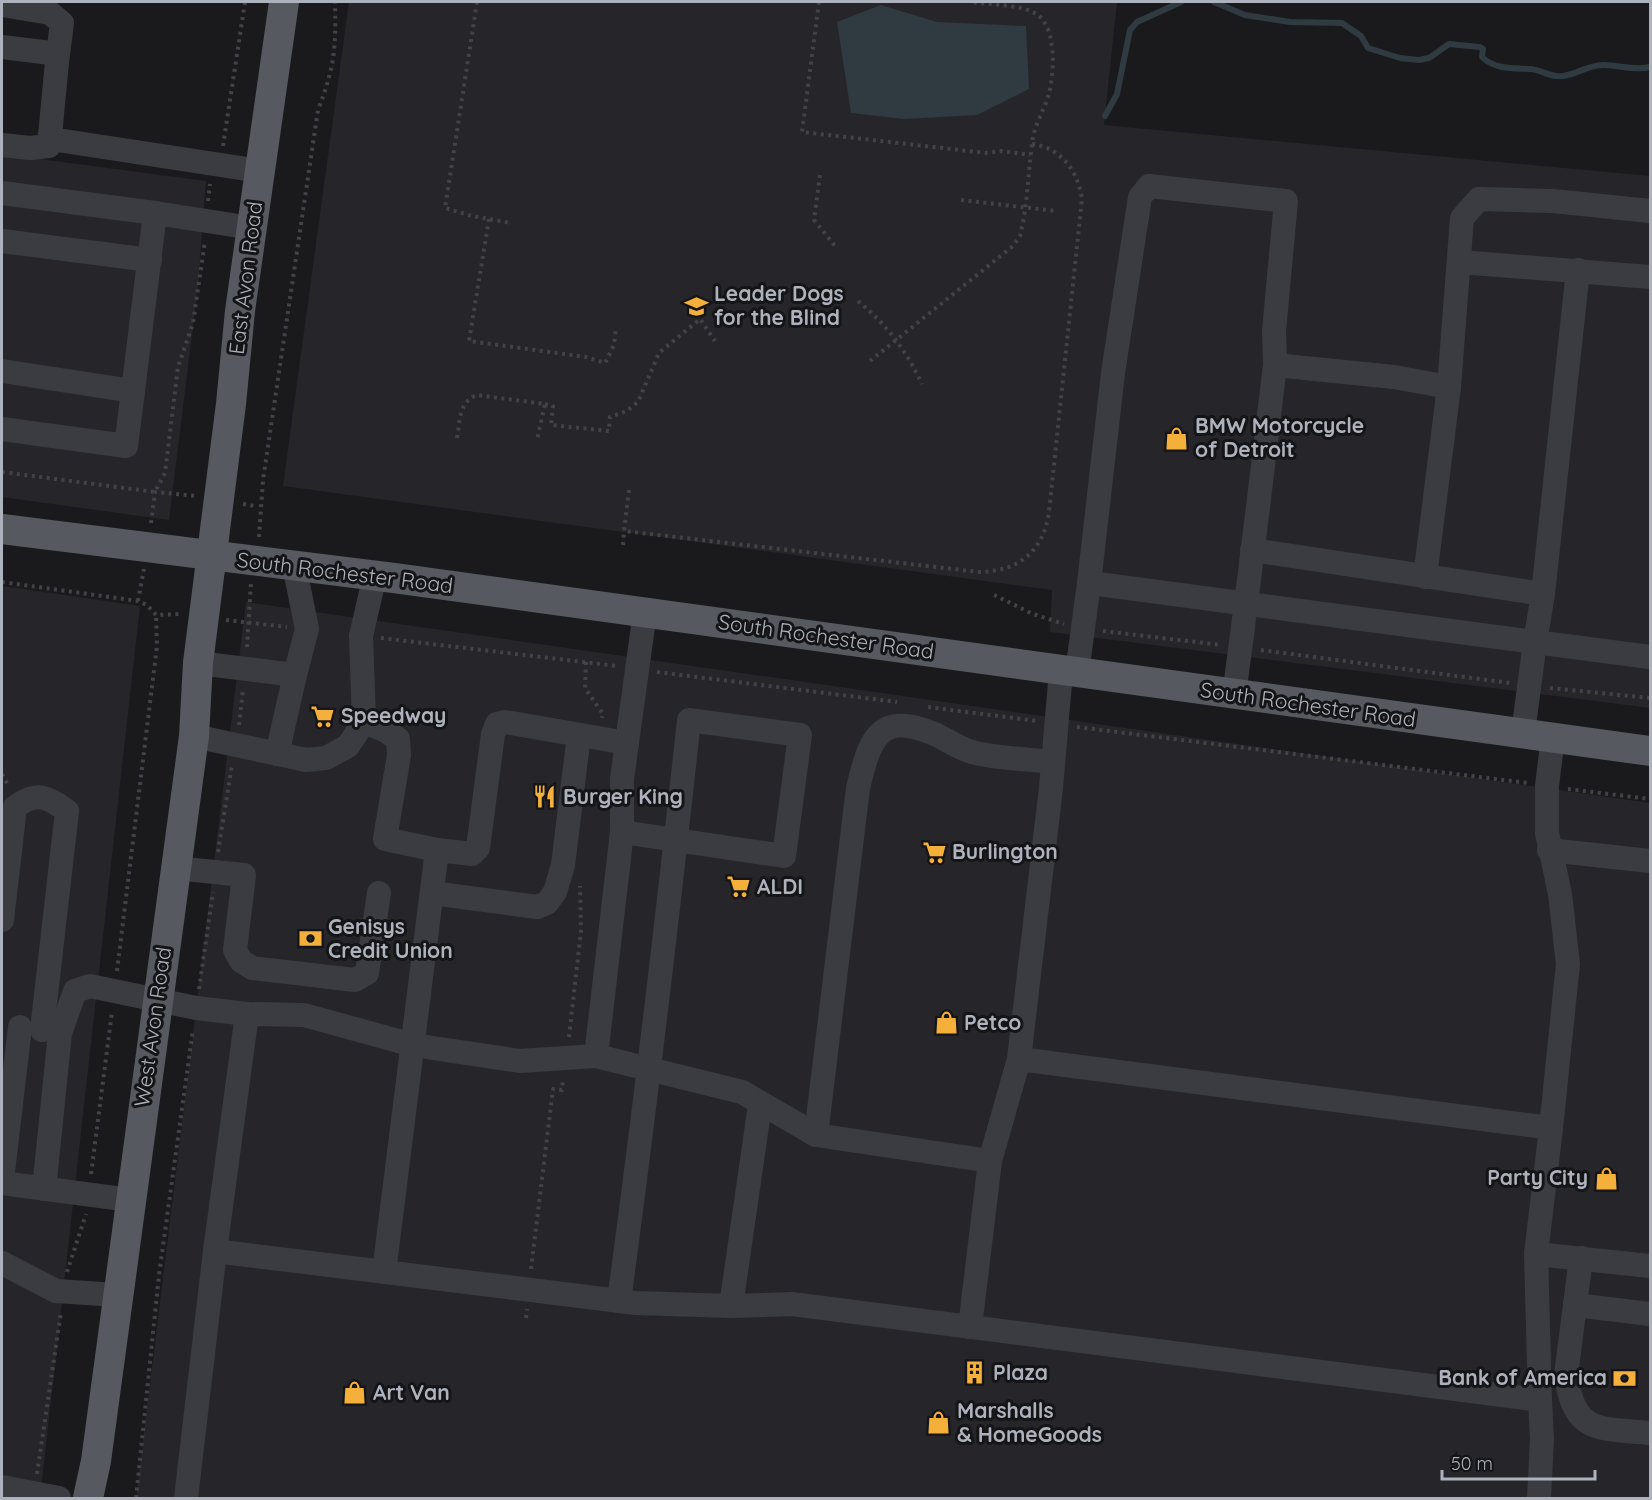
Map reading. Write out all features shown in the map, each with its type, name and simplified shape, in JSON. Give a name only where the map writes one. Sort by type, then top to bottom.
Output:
[{"type":"main road","name":"East Avon Road","points":[[212,556],[252,228],[284,2]]},
{"type":"main road","name":"South Rochester Road","points":[[2,529],[375,575],[1650,751]]},
{"type":"main road","name":"West Avon Road","points":[[88,1498],[96,1461],[194,736],[198,663],[212,556]]},
{"type":"lane","points":[[2,5],[50,13],[62,22],[49,146],[30,148],[2,145]]},
{"type":"lane","points":[[2,47],[51,53],[57,62]]},
{"type":"lane","points":[[51,139],[260,171]]},
{"type":"lane","points":[[970,1327],[990,1161],[1019,1059],[1052,762],[1089,583],[1113,374],[1140,197],[1149,186],[1286,201],[1274,331],[1275,365],[1234,695]]},
{"type":"lane","points":[[2,193],[252,228]]},
{"type":"lane","points":[[1425,576],[1449,387],[1462,218],[1479,199],[1553,201],[1650,211]]},
{"type":"lane","points":[[2,429],[126,447],[155,213]]},
{"type":"lane","points":[[2,241],[150,260]]},
{"type":"lane","points":[[1460,262],[1650,277]]},
{"type":"lane","points":[[1523,734],[1543,594],[1578,270]]},
{"type":"lane","points":[[1275,365],[1394,377],[1449,387]]},
{"type":"lane","points":[[2,371],[133,392]]},
{"type":"lane","points":[[1252,550],[1543,594]]},
{"type":"lane","points":[[277,754],[307,629],[294,565]]},
{"type":"lane","points":[[194,736],[306,760],[326,758],[348,746],[364,722],[361,636],[375,575]]},
{"type":"lane","points":[[1089,583],[1650,657]]},
{"type":"lane","points":[[596,1056],[622,832],[622,779],[645,612]]},
{"type":"lane","points":[[198,663],[295,675]]},
{"type":"lane","points":[[619,1301],[651,1069],[676,840],[689,720],[800,735],[784,856],[676,840],[622,832]]},
{"type":"lane","points":[[364,722],[398,739],[399,755],[385,839],[437,850],[472,854],[478,848],[497,724],[505,722],[627,743]]},
{"type":"lane","points":[[816,1136],[858,788],[872,741],[880,732],[893,727],[912,727],[968,750],[1052,762]]},
{"type":"lane","points":[[432,893],[537,907],[547,903],[555,892],[563,865],[589,736]]},
{"type":"lane","points":[[1539,1498],[1542,1439],[1536,1254],[1568,964],[1560,894],[1549,850],[1546,800],[1553,737]]},
{"type":"lane","points":[[2,920],[15,807],[28,797],[49,798],[67,811],[31,1029],[2,1182],[130,1200]]},
{"type":"lane","points":[[384,1272],[437,850]]},
{"type":"lane","points":[[1549,850],[1650,861]]},
{"type":"lane","points":[[175,868],[244,875],[235,950],[241,961],[252,968],[354,980],[367,972],[379,893]]},
{"type":"lane","points":[[31,1029],[75,991],[90,986],[196,1008],[247,1014],[304,1015],[413,1045],[520,1061],[596,1056],[742,1092],[760,1105],[816,1136],[990,1161]]},
{"type":"lane","points":[[186,1498],[214,1251],[247,1014]]},
{"type":"lane","points":[[31,1029],[44,1189]]},
{"type":"lane","points":[[1019,1059],[1551,1128]]},
{"type":"lane","points":[[731,1306],[760,1105]]},
{"type":"lane","points":[[214,1251],[619,1301],[731,1306],[792,1304],[1540,1400]]},
{"type":"lane","points":[[1536,1254],[1650,1266]]},
{"type":"lane","points":[[1581,1258],[1566,1375],[1575,1412],[1584,1422],[1604,1428],[1650,1433]]},
{"type":"lane","points":[[2,1263],[56,1291],[117,1295]]},
{"type":"lane","points":[[1575,1305],[1650,1314]]},
{"type":"lane","points":[[2,1487],[59,1498]]},
{"type":"path","points":[[152,515],[155,492],[165,473],[178,366],[193,323],[210,185],[222,154],[245,2]]},
{"type":"path","points":[[262,514],[263,480],[318,110],[332,73],[336,48],[335,2]]},
{"type":"path","points":[[477,2],[445,208],[511,223]]},
{"type":"path","points":[[819,2],[802,132],[986,153],[1001,151],[1030,155]]},
{"type":"path","points":[[870,361],[1012,246],[1020,236],[1032,144],[1049,93],[1052,56],[1047,29],[1037,15],[1025,10],[971,2]]},
{"type":"path","points":[[624,531],[979,572],[998,571],[1027,557],[1046,530],[1049,512],[1082,199],[1077,178],[1063,158],[1045,146],[1032,144]]},
{"type":"path","points":[[820,175],[814,220],[835,246]]},
{"type":"path","points":[[961,200],[1056,211]]},
{"type":"path","points":[[489,219],[469,341],[586,357],[605,363],[614,345],[616,328]]},
{"type":"path","points":[[858,301],[878,317],[897,339],[922,384]]},
{"type":"path","points":[[457,438],[463,406],[470,398],[477,395],[553,406],[551,425],[609,431],[610,417],[627,411],[638,402],[659,353],[700,320],[715,341]]},
{"type":"path","points":[[537,440],[545,404]]},
{"type":"path","points":[[2,472],[186,494]]},
{"type":"path","points":[[623,545],[629,490]]},
{"type":"path","points":[[2,582],[138,601],[147,604],[156,615],[157,646],[87,1213],[69,1264],[35,1494]]},
{"type":"path","points":[[138,601],[141,590]]},
{"type":"path","points":[[994,596],[1034,614],[1070,626]]},
{"type":"path","points":[[136,1498],[159,1275],[246,668],[248,603]]},
{"type":"path","points":[[156,615],[165,613]]},
{"type":"path","points":[[234,621],[294,628]]},
{"type":"path","points":[[1097,630],[1226,646]]},
{"type":"path","points":[[373,637],[614,665]]},
{"type":"path","points":[[1259,650],[1509,683]]},
{"type":"path","points":[[586,662],[585,688],[603,714],[589,736]]},
{"type":"path","points":[[656,672],[898,703]]},
{"type":"path","points":[[1552,688],[1650,698]]},
{"type":"path","points":[[919,706],[1032,721]]},
{"type":"path","points":[[1074,727],[1520,782]]},
{"type":"path","points":[[1569,789],[1650,799]]},
{"type":"path","points":[[526,1318],[553,1089],[562,1089],[582,931],[580,878]]},
{"type":"shaded area","points":[[349,2],[1117,2],[1104,125],[1650,176],[1650,708],[1050,632],[1052,590],[283,486]]},
{"type":"shaded area","points":[[881,5],[937,22],[1026,26],[1029,89],[977,115],[904,119],[851,113],[837,22]]},
{"type":"shaded area","points":[[2,154],[206,181],[198,286],[169,520],[2,497]]},
{"type":"shaded area","points":[[2,586],[140,606],[40,1498],[2,1498]]},
{"type":"shaded area","points":[[246,602],[1650,803],[1650,1498],[136,1498]]},
{"type":"waterway","points":[[1105,116],[1117,94],[1130,30],[1137,22],[1181,2]]},
{"type":"waterway","points":[[1214,2],[1245,15],[1290,22],[1342,23],[1361,36],[1368,48],[1400,58],[1419,60],[1429,58],[1449,44],[1480,47],[1483,49],[1482,57],[1499,66],[1535,70],[1554,76],[1568,75],[1598,65],[1650,67]]},
{"type":"place","name":"Leader Dogs for the Blind","points":[[696,306]]},
{"type":"place","name":"BMW Motorcycle of Detroit","points":[[1177,438]]},
{"type":"place","name":"Speedway","points":[[323,716]]},
{"type":"place","name":"Burger King","points":[[545,797]]},
{"type":"place","name":"Burlington","points":[[934,852]]},
{"type":"place","name":"ALDI","points":[[739,887]]},
{"type":"place","name":"Genisys Credit Union","points":[[310,939]]},
{"type":"place","name":"Petco","points":[[946,1023]]},
{"type":"place","name":"Party City","points":[[1606,1178]]},
{"type":"place","name":"Plaza","points":[[975,1373]]},
{"type":"place","name":"Bank of America","points":[[1625,1378]]},
{"type":"place","name":"Art Van","points":[[355,1393]]},
{"type":"place","name":"Marshalls & HomeGoods","points":[[939,1423]]}]
